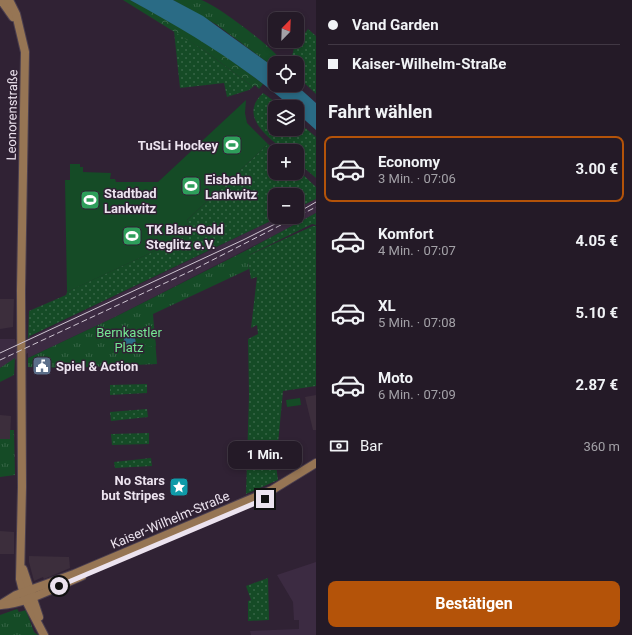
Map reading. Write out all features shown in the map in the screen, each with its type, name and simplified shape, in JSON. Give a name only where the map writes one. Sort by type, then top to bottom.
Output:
[{"type":"main road","name":"Leonorenstraße","points":[[1,0],[20,28]]},
{"type":"main road","name":"Leonorenstraße","points":[[9,0],[16,14],[25,52],[21,291],[20,579],[27,595]]},
{"type":"main road","name":"Kaiser-Wilhelm-Straße","points":[[0,605],[10,605],[27,595],[74,574],[266,493],[316,463]]},
{"type":"main road","name":"Kaiser-Wilhelm-Straße","points":[[27,595],[265,499],[316,469]]},
{"type":"main road","points":[[27,595],[44,635]]},
{"type":"main road","points":[[27,595],[48,635]]},
{"type":"shaded area","points":[[316,199],[316,213],[304,220],[304,205]]},
{"type":"shaded area","points":[[268,222],[268,224],[296,224],[115,317],[28,358],[28,353],[0,368],[0,339],[15,339],[16,344]]},
{"type":"shaded area","points":[[0,299],[14,299],[13,327],[0,329]]},
{"type":"shaded area","points":[[316,395],[316,430],[313,430],[305,397]]},
{"type":"shaded area","points":[[0,415],[11,416],[10,439],[0,439]]},
{"type":"shaded area","points":[[0,531],[14,532],[14,554],[0,554]]},
{"type":"shaded area","points":[[29,556],[69,557],[70,568],[44,579],[43,577],[34,581]]},
{"type":"shaded area","points":[[316,562],[316,635],[251,635],[250,631],[299,629],[299,620],[294,620],[293,602],[277,575]]},
{"type":"green space","points":[[123,0],[130,0],[181,28],[215,49],[263,84],[259,89],[255,85],[253,87],[205,51]]},
{"type":"green space","points":[[173,0],[201,0],[208,3],[231,18],[268,46],[268,48],[270,48],[278,56],[268,56],[268,63],[217,25]]},
{"type":"green space","points":[[308,29],[316,36],[316,94],[304,83],[304,56],[291,56],[294,48],[304,48],[304,32],[305,33]]},
{"type":"green space","points":[[174,31],[205,51],[253,87],[249,90],[227,97],[224,83],[180,88]]},
{"type":"green space","points":[[263,93],[272,100],[268,100],[268,136],[304,136],[304,127],[316,137],[316,178],[304,168],[304,144],[277,144],[264,133],[254,118],[256,102]]},
{"type":"green space","points":[[246,100],[245,113],[247,123],[268,144],[187,220],[191,234],[67,292],[65,180],[70,180],[70,164],[80,164],[80,167],[83,167],[83,172],[111,173],[110,179],[115,179],[116,182],[158,182]]},
{"type":"green space","points":[[268,144],[268,180],[304,180],[304,176],[316,187],[316,199],[304,205],[304,188],[268,188],[268,222],[30,336],[28,339],[29,311],[66,295],[67,292],[75,288],[191,234],[187,220]]},
{"type":"green space","points":[[316,213],[316,225],[312,224],[247,256],[247,250],[295,224],[304,224],[304,219]]},
{"type":"green space","points":[[316,226],[316,386],[283,391],[276,465],[278,480],[246,494],[249,395],[248,339],[258,334],[257,325],[251,328],[257,277],[251,279],[247,256]]},
{"type":"green space","name":"Bernkastler Platz","points":[[247,250],[249,269],[153,314],[157,364],[67,368],[28,367],[28,358],[115,317]]},
{"type":"green space","points":[[146,326],[154,326],[156,346],[146,347]]},
{"type":"green space","points":[[15,358],[14,375],[0,382],[0,368]]},
{"type":"green space","points":[[147,384],[147,393],[110,395],[110,385]]},
{"type":"green space","points":[[300,398],[301,405],[287,407],[286,400]]},
{"type":"green space","points":[[147,409],[148,417],[111,421],[110,412]]},
{"type":"green space","points":[[10,430],[14,430],[15,475],[0,477],[0,439],[10,439]]},
{"type":"green space","points":[[149,433],[149,444],[112,445],[111,434]]},
{"type":"green space","points":[[151,458],[152,466],[115,468],[114,462]]},
{"type":"green space","points":[[268,578],[269,620],[248,621],[248,601],[251,600],[246,586]]},
{"type":"green space","points":[[17,609],[19,612],[26,610],[34,632],[38,635],[0,635],[0,615]]},
{"type":"water","points":[[130,0],[173,0],[203,16],[268,63],[268,88],[234,62]]},
{"type":"water","points":[[273,92],[304,92],[316,103],[316,130],[304,119],[304,100],[283,100]]},
{"type":"water","points":[[127,332],[130,332],[136,340],[132,349],[129,349],[123,342]]},
{"type":"tram line","points":[[304,209],[316,202]]},
{"type":"tram line","points":[[0,353],[275,224]]},
{"type":"railway","points":[[0,360],[193,270],[316,207]]},
{"type":"place","name":"TuSLi Hockey","points":[[232,145]]},
{"type":"place","name":"Eisbahn Lankwitz","points":[[191,186]]},
{"type":"place","name":"Stadtbad Lankwitz","points":[[90,200]]},
{"type":"place","name":"TK Blau-Gold Steglitz e.V.","points":[[132,236]]},
{"type":"place","name":"Spiel & Action","points":[[42,366]]},
{"type":"place","name":"No Stars but Stripes","points":[[179,487]]},
{"type":"route","points":[[59,586],[143,549],[265,499]]}]
